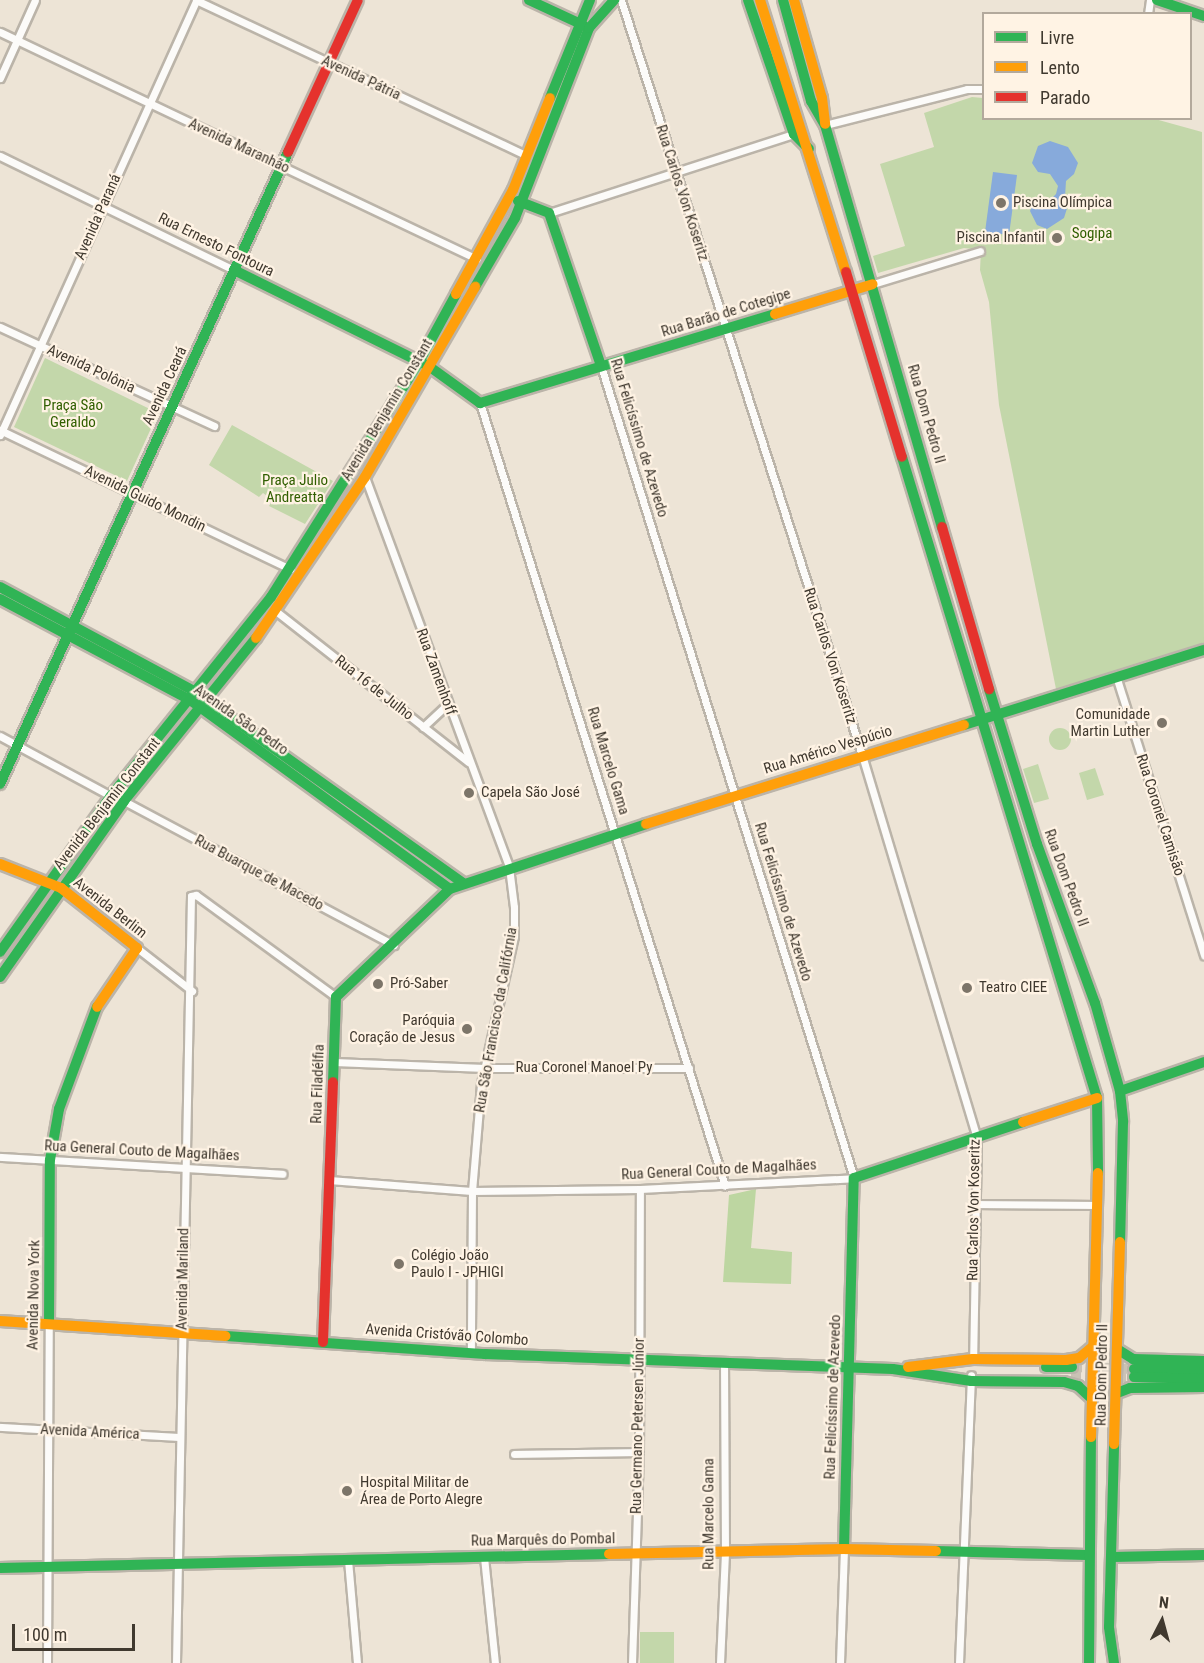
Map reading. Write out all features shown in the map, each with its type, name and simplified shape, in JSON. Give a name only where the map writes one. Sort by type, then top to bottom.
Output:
[{"type":"main road","name":"Avenida Ceará","points":[[0,784],[358,0]]},
{"type":"main road","points":[[529,0],[583,25]]},
{"type":"main road","name":"Avenida Benjamin Constant","points":[[0,977],[124,801],[277,612],[365,477],[430,368],[523,202],[590,0]]},
{"type":"main road","name":"Avenida Benjamin Constant","points":[[0,952],[111,796],[193,696],[290,569],[419,362],[478,259],[510,198],[583,25],[614,0]]},
{"type":"main road","name":"Rua Dom Pedro II","points":[[748,0],[794,134],[809,149]]},
{"type":"main road","name":"Rua Dom Pedro II","points":[[760,0],[796,105],[1097,1098],[1087,1555],[1089,1663]]},
{"type":"main road","name":"Rua Dom Pedro II","points":[[783,0],[811,101],[825,125]]},
{"type":"main road","name":"Rua Dom Pedro II","points":[[794,0],[822,98],[825,125],[996,714],[1037,844],[1095,1003],[1120,1091],[1123,1122],[1113,1557],[1109,1627],[1114,1663]]},
{"type":"main road","points":[[1157,0],[1204,16]]},
{"type":"main road","points":[[510,198],[549,213]]},
{"type":"main road","name":"Rua Felicíssimo de Azevedo","points":[[549,213],[601,366]]},
{"type":"main road","name":"Rua Ernesto Fontoura","points":[[234,270],[430,368]]},
{"type":"main road","name":"Rua Barão de Cotegipe","points":[[480,403],[873,284]]},
{"type":"main road","points":[[430,368],[480,403]]},
{"type":"main road","name":"Avenida São Pedro","points":[[0,587],[69,630]]},
{"type":"main road","name":"Avenida São Pedro","points":[[0,599],[69,630],[193,696],[341,803],[381,825],[462,882]]},
{"type":"main road","name":"Rua Américo Vespúcio","points":[[462,882],[980,718],[1204,650]]},
{"type":"main road","name":"Avenida São Pedro","points":[[341,803],[374,834],[450,890]]},
{"type":"main road","points":[[374,834],[381,825]]},
{"type":"main road","points":[[407,858],[415,849]]},
{"type":"main road","name":"Avenida Berlim","points":[[0,864],[46,885],[61,888],[137,948]]},
{"type":"main road","points":[[336,997],[450,890],[462,882]]},
{"type":"main road","name":"Avenida Nova York","points":[[49,1324],[50,1160],[58,1109],[76,1055],[99,1001],[137,948]]},
{"type":"main road","name":"Rua Filadélfia","points":[[323,1342],[336,997]]},
{"type":"main road","points":[[1120,1091],[1204,1062]]},
{"type":"main road","name":"Rua General Couto de Magalhães","points":[[854,1179],[1097,1098]]},
{"type":"main road","name":"Rua Felicíssimo de Azevedo","points":[[844,1549],[854,1179]]},
{"type":"main road","name":"Avenida Cristóvão Colombo","points":[[0,1321],[182,1331],[471,1353],[724,1365],[932,1369],[973,1359],[1066,1360],[1079,1358],[1091,1348]]},
{"type":"main road","points":[[1117,1349],[1133,1359],[1204,1361]]},
{"type":"main road","points":[[932,1369],[1072,1372],[971,1378]]},
{"type":"main road","points":[[932,1369],[971,1378],[1064,1382],[1078,1386],[1090,1397]]},
{"type":"main road","points":[[1204,1369],[1134,1373],[1204,1379]]},
{"type":"main road","points":[[1117,1393],[1130,1388],[1204,1387]]},
{"type":"main road","name":"Rua Marquês do Pombal","points":[[0,1568],[844,1549],[1087,1555]]},
{"type":"main road","points":[[1113,1557],[1204,1555]]},
{"type":"street","points":[[0,78],[35,0]]},
{"type":"street","name":"Avenida Pátria","points":[[196,0],[527,156]]},
{"type":"street","name":"Avenida Paraná","points":[[1,432],[196,0]]},
{"type":"street","name":"Rua Carlos Von Koseritz","points":[[621,0],[862,755],[977,1138],[973,1359]]},
{"type":"street","name":"Avenida Maranhão","points":[[0,32],[478,259]]},
{"type":"street","points":[[825,125],[966,89],[982,89]]},
{"type":"street","points":[[549,213],[794,134]]},
{"type":"street","name":"Rua Ernesto Fontoura","points":[[0,156],[234,270]]},
{"type":"street","name":"Rua Barão de Cotegipe","points":[[873,284],[980,251]]},
{"type":"street","name":"Avenida Polônia","points":[[0,327],[214,426]]},
{"type":"street","name":"Rua Felicíssimo de Azevedo","points":[[601,366],[854,1179]]},
{"type":"street","name":"Rua Marcelo Gama","points":[[480,403],[725,1186]]},
{"type":"street","name":"Avenida Guido Mondin","points":[[1,432],[290,569]]},
{"type":"street","name":"Rua Zamenhoff","points":[[365,477],[447,705],[509,867]]},
{"type":"street","name":"Rua 16 de Julho","points":[[277,612],[470,764]]},
{"type":"street","name":"Rua Coronel Camisão","points":[[1116,676],[1204,955]]},
{"type":"street","points":[[423,727],[447,705]]},
{"type":"street","points":[[0,736],[111,796]]},
{"type":"street","name":"Rua Buarque de Macedo","points":[[124,801],[394,945]]},
{"type":"street","name":"Rua São Francisco da Califórnia","points":[[471,1353],[472,1191],[485,1068],[514,936],[509,867]]},
{"type":"street","name":"Avenida Mariland","points":[[176,1663],[184,1168],[192,991],[191,896],[196,895],[336,997]]},
{"type":"street","name":"Avenida Berlim","points":[[137,948],[192,991]]},
{"type":"street","name":"Rua Coronel Manoel Py","points":[[334,1062],[485,1068],[689,1068]]},
{"type":"street","name":"Rua General Couto de Magalhães","points":[[0,1157],[282,1174]]},
{"type":"street","name":"Rua General Couto de Magalhães","points":[[329,1179],[472,1191],[640,1190],[854,1179]]},
{"type":"street","name":"Rua Germano Petersen Júnior","points":[[632,1663],[639,1452],[640,1190]]},
{"type":"street","points":[[975,1204],[1096,1205]]},
{"type":"street","name":"Avenida Nova York","points":[[47,1663],[49,1324]]},
{"type":"street","name":"Rua Marcelo Gama","points":[[720,1663],[725,1551],[724,1365]]},
{"type":"street","points":[[959,1663],[971,1378]]},
{"type":"street","name":"Avenida América","points":[[0,1427],[180,1437]]},
{"type":"street","points":[[514,1454],[639,1452]]},
{"type":"street","name":"Rua Felicíssimo de Azevedo","points":[[840,1663],[844,1549]]},
{"type":"street","points":[[484,1557],[495,1663]]},
{"type":"street","points":[[348,1560],[357,1663]]},
{"type":"green space","name":"Sogipa","points":[[972,97],[982,98],[982,120],[1159,120],[1202,132],[1204,644],[1056,689],[999,405],[989,302],[980,270],[981,250],[964,248],[878,273],[873,256],[905,246],[880,164],[934,147],[924,113]]},
{"type":"green space","name":"Praça São Geraldo","points":[[45,358],[158,413],[127,481],[14,427]]},
{"type":"green space","name":"Praça Julio Andreatta","points":[[232,425],[333,481],[305,524],[269,506],[273,500],[263,493],[259,497],[209,465]]},
{"type":"green space","points":[[1060,728],[1068,731],[1071,739],[1068,747],[1060,750],[1052,747],[1049,739],[1052,731]]},
{"type":"green space","points":[[1038,764],[1049,799],[1034,803],[1023,769]]},
{"type":"green space","points":[[1095,768],[1104,795],[1087,800],[1079,773]]},
{"type":"green space","points":[[756,1189],[751,1248],[792,1252],[791,1284],[723,1282],[729,1195]]},
{"type":"green space","points":[[640,1632],[674,1632],[674,1663],[640,1663]]},
{"type":"water","points":[[1050,141],[1068,147],[1078,163],[1074,174],[1066,181],[1065,197],[1069,202],[1064,218],[1047,229],[1037,225],[1030,211],[1035,200],[1049,201],[1056,194],[1058,186],[1050,174],[1038,172],[1032,163],[1038,146]]},
{"type":"water","name":"Piscina Olímpica","points":[[993,172],[1017,175],[1009,235],[985,232]]},
{"type":"tunnel","points":[[1072,1367],[1134,1369]]},
{"type":"tunnel","points":[[1071,1377],[1134,1377]]},
{"type":"traffic: fast","points":[[529,0],[583,25]]},
{"type":"traffic: fast","points":[[550,98],[590,0]]},
{"type":"traffic: fast","points":[[475,287],[515,218],[589,28],[614,0]]},
{"type":"traffic: fast","points":[[748,0],[794,134],[809,149]]},
{"type":"traffic: fast","points":[[783,0],[811,101],[825,125],[942,527]]},
{"type":"traffic: fast","points":[[1157,0],[1204,16]]},
{"type":"traffic: fast","points":[[0,784],[288,152]]},
{"type":"traffic: fast","points":[[518,201],[549,213],[601,366]]},
{"type":"traffic: fast","points":[[234,270],[430,367],[480,403],[775,314]]},
{"type":"traffic: fast","points":[[0,952],[111,796],[271,597],[419,362],[456,294]]},
{"type":"traffic: fast","points":[[902,457],[1097,1098],[1098,1173]]},
{"type":"traffic: fast","points":[[0,587],[196,692]]},
{"type":"traffic: fast","points":[[0,599],[190,700],[450,889]]},
{"type":"traffic: fast","points":[[0,977],[124,801],[256,638]]},
{"type":"traffic: fast","points":[[964,725],[1204,650]]},
{"type":"traffic: fast","points":[[989,689],[1037,844],[1095,1003],[1120,1091],[1123,1122],[1120,1242]]},
{"type":"traffic: fast","points":[[207,701],[462,882]]},
{"type":"traffic: fast","points":[[333,1082],[336,997],[450,889],[646,824]]},
{"type":"traffic: fast","points":[[49,1324],[50,1160],[59,1109],[97,1007]]},
{"type":"traffic: fast","points":[[1120,1091],[1204,1062]]},
{"type":"traffic: fast","points":[[844,1549],[854,1178],[1023,1122]]},
{"type":"traffic: fast","points":[[226,1336],[485,1354],[893,1369],[971,1381],[1064,1382],[1078,1386],[1090,1397]]},
{"type":"traffic: fast","points":[[1117,1349],[1133,1359],[1204,1361]]},
{"type":"traffic: fast","points":[[1046,1367],[1072,1367]]},
{"type":"traffic: fast","points":[[1134,1369],[1204,1369]]},
{"type":"traffic: fast","points":[[1134,1377],[1204,1379]]},
{"type":"traffic: fast","points":[[1117,1393],[1130,1388],[1204,1387]]},
{"type":"traffic: fast","points":[[1089,1663],[1091,1437]]},
{"type":"traffic: fast","points":[[1114,1444],[1109,1627],[1114,1663]]},
{"type":"traffic: fast","points":[[936,1551],[1087,1555]]},
{"type":"traffic: fast","points":[[0,1568],[609,1554]]},
{"type":"traffic: fast","points":[[1113,1557],[1204,1555]]},
{"type":"traffic: slow","points":[[760,0],[846,272]]},
{"type":"traffic: slow","points":[[794,0],[822,98],[825,124]]},
{"type":"traffic: slow","points":[[456,294],[513,190],[550,98]]},
{"type":"traffic: slow","points":[[775,314],[873,284]]},
{"type":"traffic: slow","points":[[256,638],[365,477],[475,287]]},
{"type":"traffic: slow","points":[[646,824],[964,725]]},
{"type":"traffic: slow","points":[[0,864],[61,888],[137,948],[97,1007]]},
{"type":"traffic: slow","points":[[1023,1122],[1097,1098]]},
{"type":"traffic: slow","points":[[1091,1437],[1098,1173]]},
{"type":"traffic: slow","points":[[1114,1444],[1120,1242]]},
{"type":"traffic: slow","points":[[0,1321],[226,1336]]},
{"type":"traffic: slow","points":[[908,1367],[973,1359],[1066,1360],[1079,1358],[1091,1348]]},
{"type":"traffic: slow","points":[[609,1554],[844,1549],[936,1551]]},
{"type":"traffic: jam","points":[[288,152],[358,0]]},
{"type":"traffic: jam","points":[[846,272],[902,457]]},
{"type":"traffic: jam","points":[[942,527],[989,689]]},
{"type":"traffic: jam","points":[[323,1342],[333,1082]]},
{"type":"place","name":"Piscina Olímpica","points":[[1001,203]]},
{"type":"place","name":"Piscina Infantil","points":[[1057,238]]},
{"type":"place","name":"Comunidade Martin Luther","points":[[1162,723]]},
{"type":"place","name":"Capela São José","points":[[469,793]]},
{"type":"place","name":"Pró-Saber","points":[[378,984]]},
{"type":"place","name":"Teatro CIEE","points":[[967,988]]},
{"type":"place","name":"Paróquia Coração de Jesus","points":[[467,1029]]},
{"type":"place","name":"Colégio João Paulo I - JPHIGI","points":[[399,1264]]},
{"type":"place","name":"Hospital Militar de Área de Porto Alegre","points":[[347,1491]]}]
